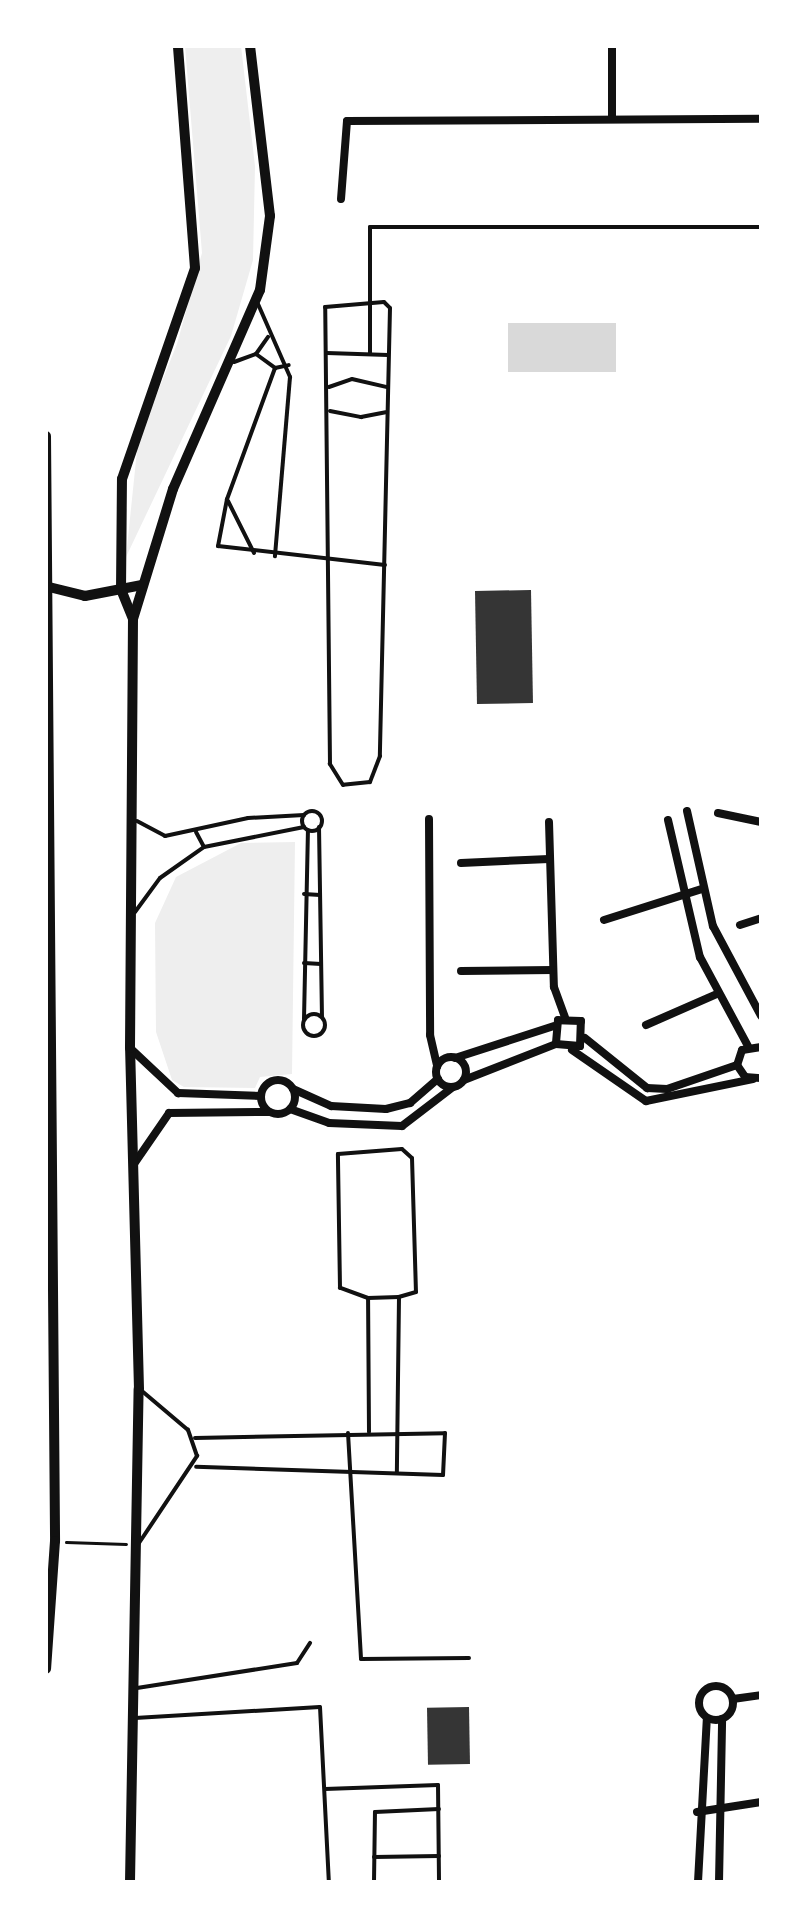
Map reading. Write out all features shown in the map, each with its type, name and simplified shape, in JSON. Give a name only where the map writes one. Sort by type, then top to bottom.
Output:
[{"type":"street","points":[[133,619],[121,590],[129,450],[195,268],[178,46]]},
{"type":"street","points":[[130,1882],[130,1689],[137,1545],[139,1389],[130,1048],[137,821],[133,619],[173,489],[234,362],[257,303],[270,216],[250,46]]},
{"type":"street","points":[[612,46],[612,117]]},
{"type":"street","points":[[341,199],[342,126],[612,117],[761,119]]},
{"type":"street","points":[[46,436],[50,1302],[55,1541],[46,1669]]},
{"type":"street","points":[[49,587],[85,596],[142,585]]},
{"type":"street","points":[[687,811],[702,889],[739,983],[761,1016]]},
{"type":"street","points":[[718,813],[761,822]]},
{"type":"street","points":[[429,819],[430,1035],[438,1079]]},
{"type":"street","points":[[668,820],[681,897],[717,994],[748,1046]]},
{"type":"street","points":[[549,822],[553,970],[565,1017]]},
{"type":"street","points":[[461,863],[549,859]]},
{"type":"street","points":[[604,920],[702,889]]},
{"type":"street","points":[[740,925],[761,918]]},
{"type":"street","points":[[461,971],[553,970]]},
{"type":"street","points":[[646,1025],[717,994]]},
{"type":"street","points":[[437,1066],[554,1026],[565,1017]]},
{"type":"street","points":[[565,1017],[581,1021],[585,1038],[647,1088],[667,1089],[737,1065],[748,1046]]},
{"type":"street","points":[[554,1026],[556,1044]]},
{"type":"street","points":[[572,1050],[585,1038]]},
{"type":"street","points":[[134,1165],[169,1113],[290,1109],[329,1123],[402,1126],[464,1080],[556,1044],[572,1050],[646,1101],[759,1079]]},
{"type":"street","points":[[748,1046],[761,1047]]},
{"type":"street","points":[[130,1048],[178,1093],[261,1096]]},
{"type":"street","points":[[455,1058],[465,1066],[464,1080]]},
{"type":"street","points":[[737,1065],[759,1079]]},
{"type":"street","points":[[438,1079],[453,1087]]},
{"type":"street","points":[[261,1096],[270,1082],[331,1106],[386,1109],[410,1103],[438,1079]]},
{"type":"street","points":[[290,1109],[293,1089]]},
{"type":"street","points":[[261,1096],[269,1112]]},
{"type":"street","points":[[698,1882],[697,1812],[707,1718],[699,1701],[707,1688],[722,1687],[733,1699]]},
{"type":"street","points":[[733,1699],[761,1695]]},
{"type":"street","points":[[719,1882],[722,1719],[733,1699]]},
{"type":"street","points":[[707,1718],[722,1719]]},
{"type":"street","points":[[697,1812],[761,1802]]},
{"type":"lane","points":[[370,354],[370,227],[761,227]]},
{"type":"lane","points":[[257,303],[268,337],[289,365],[275,556]]},
{"type":"lane","points":[[370,303],[390,308],[377,776],[343,785],[330,764],[330,411],[325,307],[370,303]]},
{"type":"lane","points":[[234,362],[256,354],[268,337]]},
{"type":"lane","points":[[326,353],[388,355]]},
{"type":"lane","points":[[256,354],[275,368],[289,365]]},
{"type":"lane","points":[[275,368],[227,499],[216,543],[275,556],[385,565]]},
{"type":"lane","points":[[329,387],[352,379],[387,387]]},
{"type":"lane","points":[[330,411],[361,417],[386,412]]},
{"type":"lane","points":[[227,499],[254,553]]},
{"type":"lane","points":[[137,821],[165,836],[196,832],[248,818],[316,812],[319,827],[324,1031],[315,1037],[306,1034],[304,1019],[304,815]]},
{"type":"lane","points":[[135,912],[160,878],[204,847],[319,827]]},
{"type":"lane","points":[[196,832],[204,847]]},
{"type":"lane","points":[[305,866],[320,867]]},
{"type":"lane","points":[[304,894],[320,895]]},
{"type":"lane","points":[[304,963],[321,964]]},
{"type":"lane","points":[[304,1019],[322,1017]]},
{"type":"lane","points":[[344,1148],[402,1149],[412,1158],[416,1292],[399,1297],[368,1298],[340,1288],[338,1154],[344,1148]]},
{"type":"lane","points":[[397,1472],[399,1297]]},
{"type":"lane","points":[[368,1298],[369,1432]]},
{"type":"lane","points":[[139,1389],[195,1438],[444,1431],[444,1474],[196,1467]]},
{"type":"lane","points":[[348,1433],[361,1659],[469,1658]]},
{"type":"lane","points":[[137,1545],[196,1467],[195,1438]]},
{"type":"lane","points":[[130,1689],[297,1663],[310,1643]]},
{"type":"lane","points":[[131,1719],[317,1705],[329,1882]]},
{"type":"lane","points":[[325,1789],[434,1784],[439,1809],[439,1882]]},
{"type":"lane","points":[[374,1882],[378,1810],[439,1809]]},
{"type":"lane","points":[[374,1857],[439,1856]]},
{"type":"path","points":[[55,1541],[137,1545]]},
{"type":"shaded area","points":[[185,46],[241,46],[255,166],[253,260],[231,336],[126,557],[138,441],[177,344],[202,253]]},
{"type":"shaded area","points":[[508,323],[616,323],[616,372],[508,372]]},
{"type":"shaded area","points":[[295,842],[292,1074],[260,1077],[255,1088],[184,1087],[172,1080],[156,1032],[155,923],[176,877],[241,843]]},
{"type":"building","points":[[531,590],[533,703],[477,704],[475,591]]},
{"type":"building","points":[[469,1707],[470,1764],[428,1765],[427,1708]]}]
